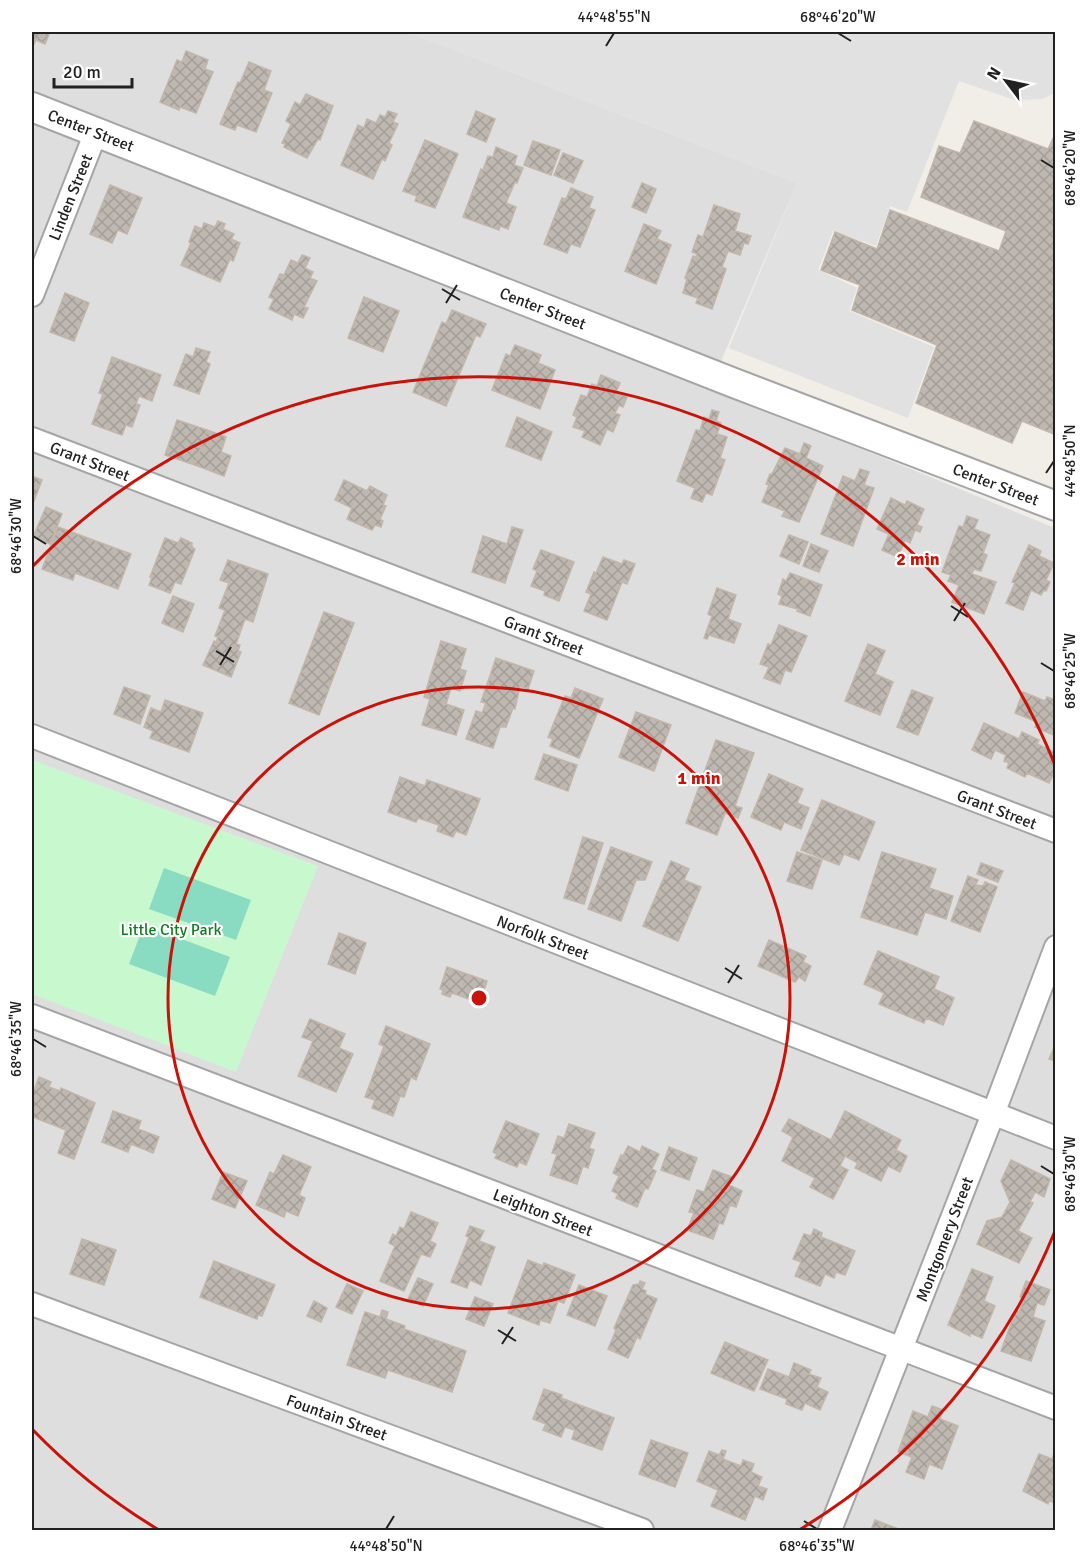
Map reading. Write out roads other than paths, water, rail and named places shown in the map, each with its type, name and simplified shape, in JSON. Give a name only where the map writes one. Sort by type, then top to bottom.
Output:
[{"type":"street","name":"Center Street","points":[[32,107],[734,383],[1056,506]]},
{"type":"street","name":"Linden Street","points":[[32,296],[96,132]]},
{"type":"street","name":"Grant Street","points":[[32,438],[1056,831]]},
{"type":"street","name":"Norfolk Street","points":[[32,736],[1056,1138]]},
{"type":"street","name":"Montgomery Street","points":[[830,1530],[1056,947]]},
{"type":"street","name":"Leighton Street","points":[[32,1016],[1056,1408]]},
{"type":"street","name":"Fountain Street","points":[[32,1304],[642,1530]]},
{"type":"park label","name":"Little City Park","points":[[171,929]]}]
